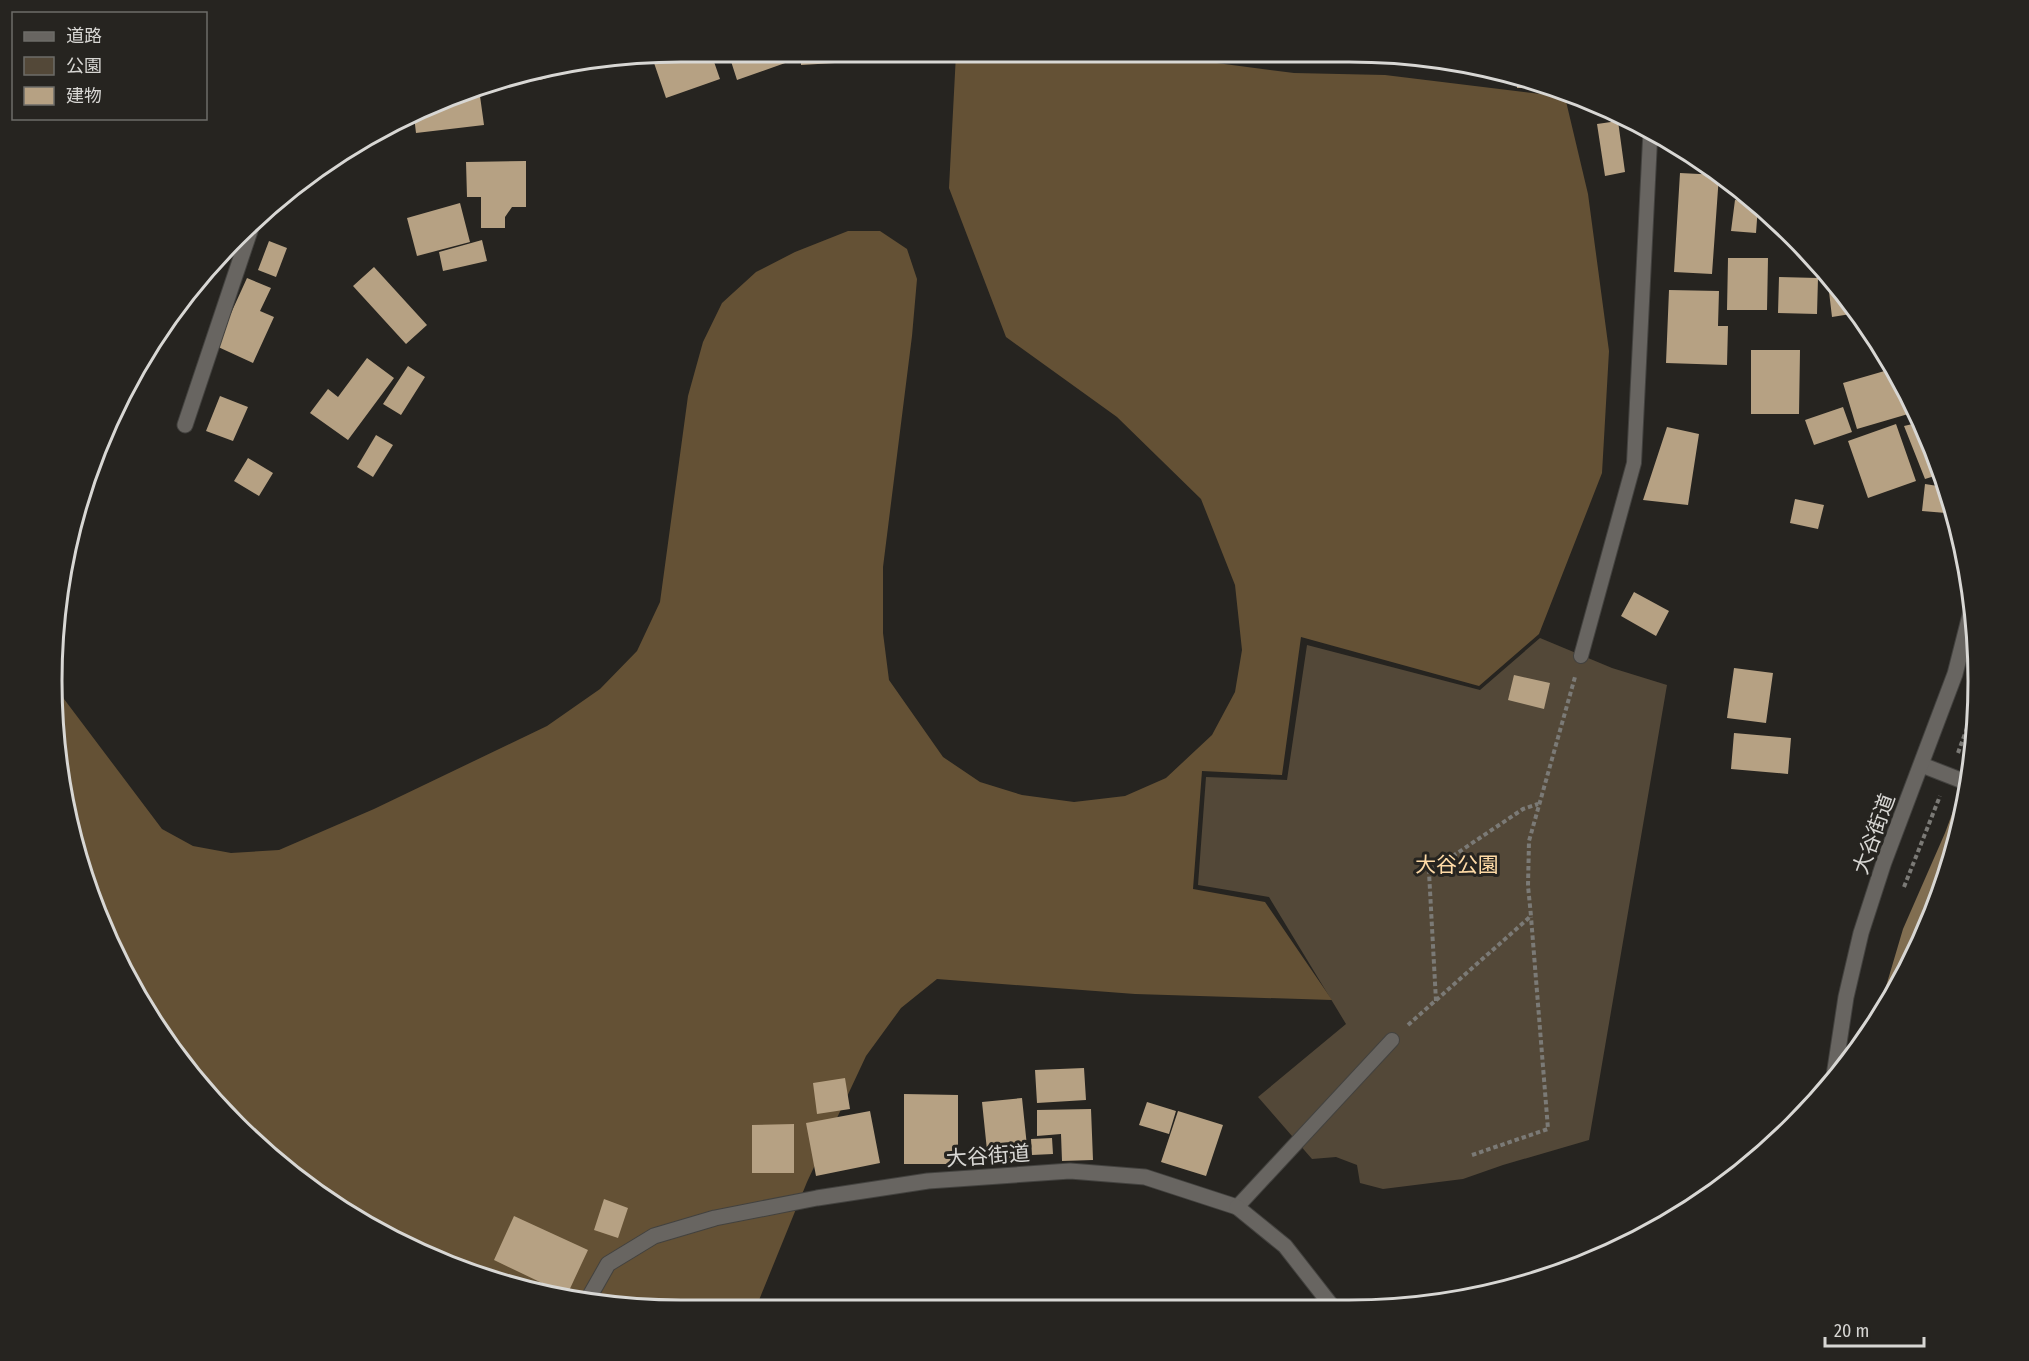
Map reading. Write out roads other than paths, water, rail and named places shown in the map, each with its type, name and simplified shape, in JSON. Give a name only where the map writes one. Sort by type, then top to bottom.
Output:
[{"type":"street","points":[[185,425],[247,239]]},
{"type":"street","name":"大谷街道","points":[[1836,1062],[1846,997],[1861,933],[1884,862],[1955,674],[1965,633]]},
{"type":"street","points":[[1922,765],[1959,779]]},
{"type":"street","name":"大谷街道","points":[[592,1293],[608,1264],[654,1236],[716,1218],[818,1198],[928,1181],[1070,1171],[1145,1177],[1237,1207],[1285,1246],[1327,1300]]},
{"type":"lane","points":[[1581,656],[1634,463],[1650,140]]},
{"type":"lane","points":[[1237,1207],[1392,1040]]},
{"type":"park label","name":"大谷公園","points":[[1457,865]]}]
